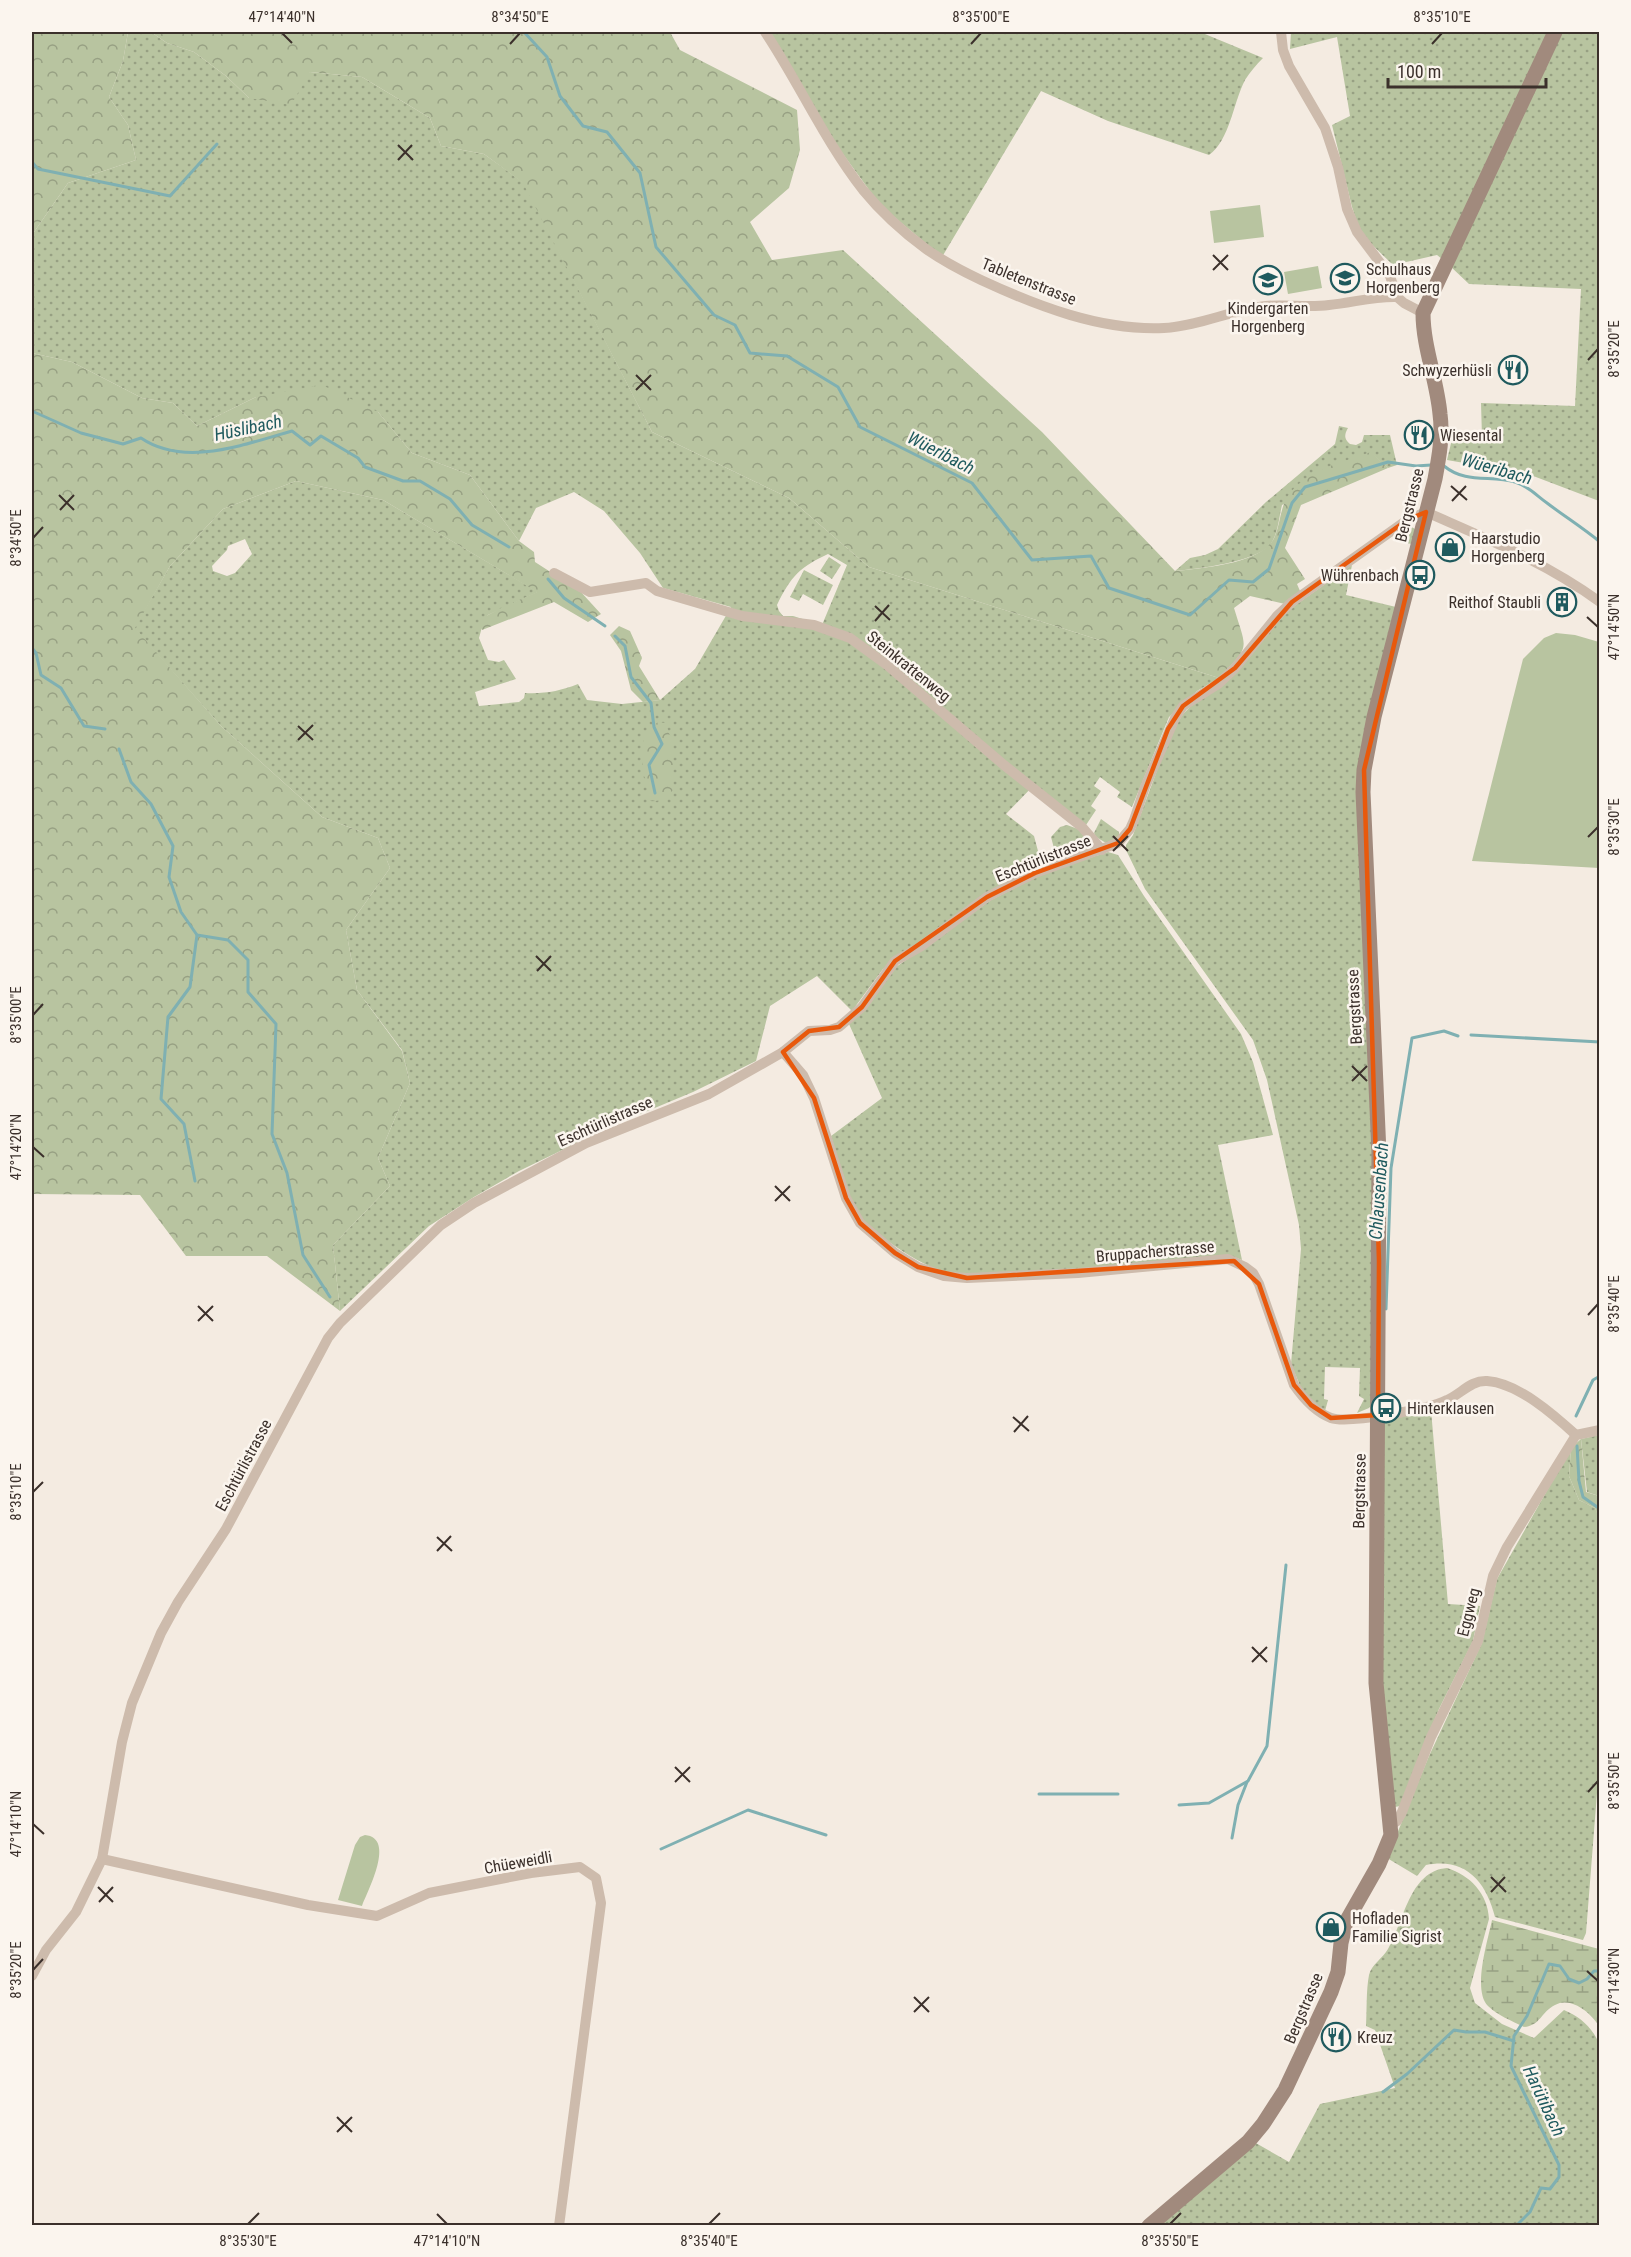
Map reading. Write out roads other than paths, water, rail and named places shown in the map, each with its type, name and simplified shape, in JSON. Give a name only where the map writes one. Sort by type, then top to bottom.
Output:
[{"type":"street","name":"Tabletenstrasse","points":[[765,32],[816,121],[870,198],[892,221],[926,250],[956,268],[1037,304],[1089,320],[1135,328],[1164,328],[1191,325],[1216,316],[1266,306],[1327,306],[1396,297]]},
{"type":"street","points":[[1281,32],[1283,50],[1289,66],[1325,128],[1338,167],[1347,209],[1357,232],[1390,276],[1396,297],[1423,313],[1555,32]]},
{"type":"street","name":"Bergstrasse","points":[[1149,2226],[1248,2142],[1285,2090],[1331,1992],[1338,1972],[1346,1922],[1386,1850],[1391,1835],[1376,1683],[1379,1154],[1363,792],[1364,770],[1372,725],[1436,470],[1441,424],[1423,313]]},
{"type":"street","points":[[1426,512],[1501,543],[1541,564],[1599,602]]},
{"type":"street","name":"Eschtürlistrasse","points":[[32,1976],[46,1950],[76,1912],[102,1859],[122,1742],[132,1703],[161,1633],[178,1602],[226,1529],[328,1338],[340,1323],[441,1226],[474,1203],[586,1143],[709,1094],[783,1052],[809,1031],[839,1027],[862,1006],[895,961],[920,947],[987,897],[1035,873],[1118,843],[1130,829],[1168,729],[1183,706],[1218,684],[1236,668],[1277,616],[1292,602],[1407,520],[1426,512]]},
{"type":"street","name":"Steinkrattenweg","points":[[554,573],[590,592],[646,583],[657,591],[742,616],[814,625],[850,638],[887,665],[1004,765],[1082,827],[1102,850]]},
{"type":"street","name":"Bruppacherstrasse","points":[[783,1052],[803,1075],[814,1098],[846,1198],[860,1223],[895,1253],[910,1262],[944,1276],[967,1278],[1086,1272],[1221,1259],[1234,1261],[1245,1266],[1259,1284],[1287,1367],[1302,1396],[1322,1413],[1341,1420],[1436,1405],[1455,1396],[1468,1386],[1485,1381],[1498,1383],[1540,1405],[1576,1435]]},
{"type":"street","points":[[1576,1435],[1599,1430]]},
{"type":"street","name":"Eggweg","points":[[1391,1825],[1397,1821],[1402,1812],[1431,1737],[1478,1641],[1493,1576],[1507,1547],[1576,1435]]},
{"type":"street","name":"Chüeweidli","points":[[102,1859],[308,1905],[378,1916],[429,1893],[531,1874],[580,1867],[596,1878],[601,1904],[559,2226]]},
{"type":"waterway","name":"Wüeribach","points":[[524,32],[547,57],[560,96],[583,126],[607,132],[640,173],[656,247],[714,315],[735,325],[750,353],[787,356],[838,387],[860,427],[972,483],[1032,560],[1091,556],[1109,588],[1190,615],[1229,580],[1253,582],[1269,569],[1292,503],[1305,487],[1388,462],[1416,466],[1431,465]]},
{"type":"waterway","points":[[32,162],[38,169],[170,196],[217,144]]},
{"type":"waterway","name":"Hüslibach","points":[[32,411],[81,433],[123,444],[141,438],[158,447],[177,451],[215,451],[292,431],[310,445],[321,436],[358,458],[365,467],[403,481],[420,481],[450,499],[472,525],[509,547]]},
{"type":"waterway","name":"Wüeribach","points":[[1444,466],[1461,475],[1506,480],[1520,484],[1600,542]]},
{"type":"waterway","name":"Hüslibach","points":[[548,579],[564,598],[605,626]]},
{"type":"waterway","name":"Hüslibach","points":[[615,636],[625,646],[631,677],[651,703],[654,727],[662,744],[649,765],[655,793]]},
{"type":"waterway","points":[[32,648],[36,653],[41,675],[61,688],[84,726],[105,729]]},
{"type":"waterway","points":[[119,749],[131,782],[151,804],[173,846],[169,877],[181,912],[197,935],[228,940],[248,960],[248,992],[276,1024],[272,1134],[287,1173],[303,1255],[330,1297]]},
{"type":"waterway","points":[[195,1181],[184,1124],[161,1099],[168,1017],[190,987],[197,935]]},
{"type":"waterway","name":"Chlausenbach","points":[[1386,1309],[1391,1168],[1412,1038],[1444,1031],[1458,1036]]},
{"type":"waterway","name":"Chlausenbach","points":[[1471,1035],[1600,1042]]},
{"type":"waterway","name":"Wüeribach","points":[[1576,1416],[1593,1380],[1600,1376]]},
{"type":"waterway","name":"Wüeribach","points":[[1577,1446],[1579,1481],[1583,1497],[1600,1509]]},
{"type":"waterway","points":[[1179,1805],[1209,1803],[1248,1781],[1267,1746],[1286,1565]]},
{"type":"waterway","points":[[1232,1838],[1238,1805],[1247,1782]]},
{"type":"waterway","points":[[1039,1794],[1118,1794]]},
{"type":"waterway","points":[[661,1849],[748,1810],[826,1835]]},
{"type":"waterway","name":"Harütibach","points":[[1516,2226],[1530,2212],[1541,2188],[1550,2189],[1559,2177],[1559,2165],[1511,2066],[1514,2036],[1527,2016],[1549,1964],[1560,1966],[1569,1979],[1579,1983],[1587,1979],[1594,1971],[1600,1971]]},
{"type":"waterway","points":[[1383,2092],[1407,2074],[1454,2030],[1485,2032],[1514,2041]]},
{"type":"place","name":"Schulhaus Horgenberg","points":[[1345,278]]},
{"type":"place","name":"Kindergarten Horgenberg","points":[[1268,280]]},
{"type":"place","name":"Schwyzerhüsli","points":[[1513,370]]},
{"type":"place","name":"Wiesental","points":[[1419,435]]},
{"type":"place","name":"Haarstudio Horgenberg","points":[[1450,547]]},
{"type":"place","name":"Wührenbach","points":[[1420,575]]},
{"type":"place","name":"Reithof Staubli","points":[[1562,602]]},
{"type":"place","name":"Hinterklausen","points":[[1386,1408]]},
{"type":"place","name":"Hofladen Familie Sigrist","points":[[1331,1927]]},
{"type":"place","name":"Kreuz","points":[[1336,2037]]}]
